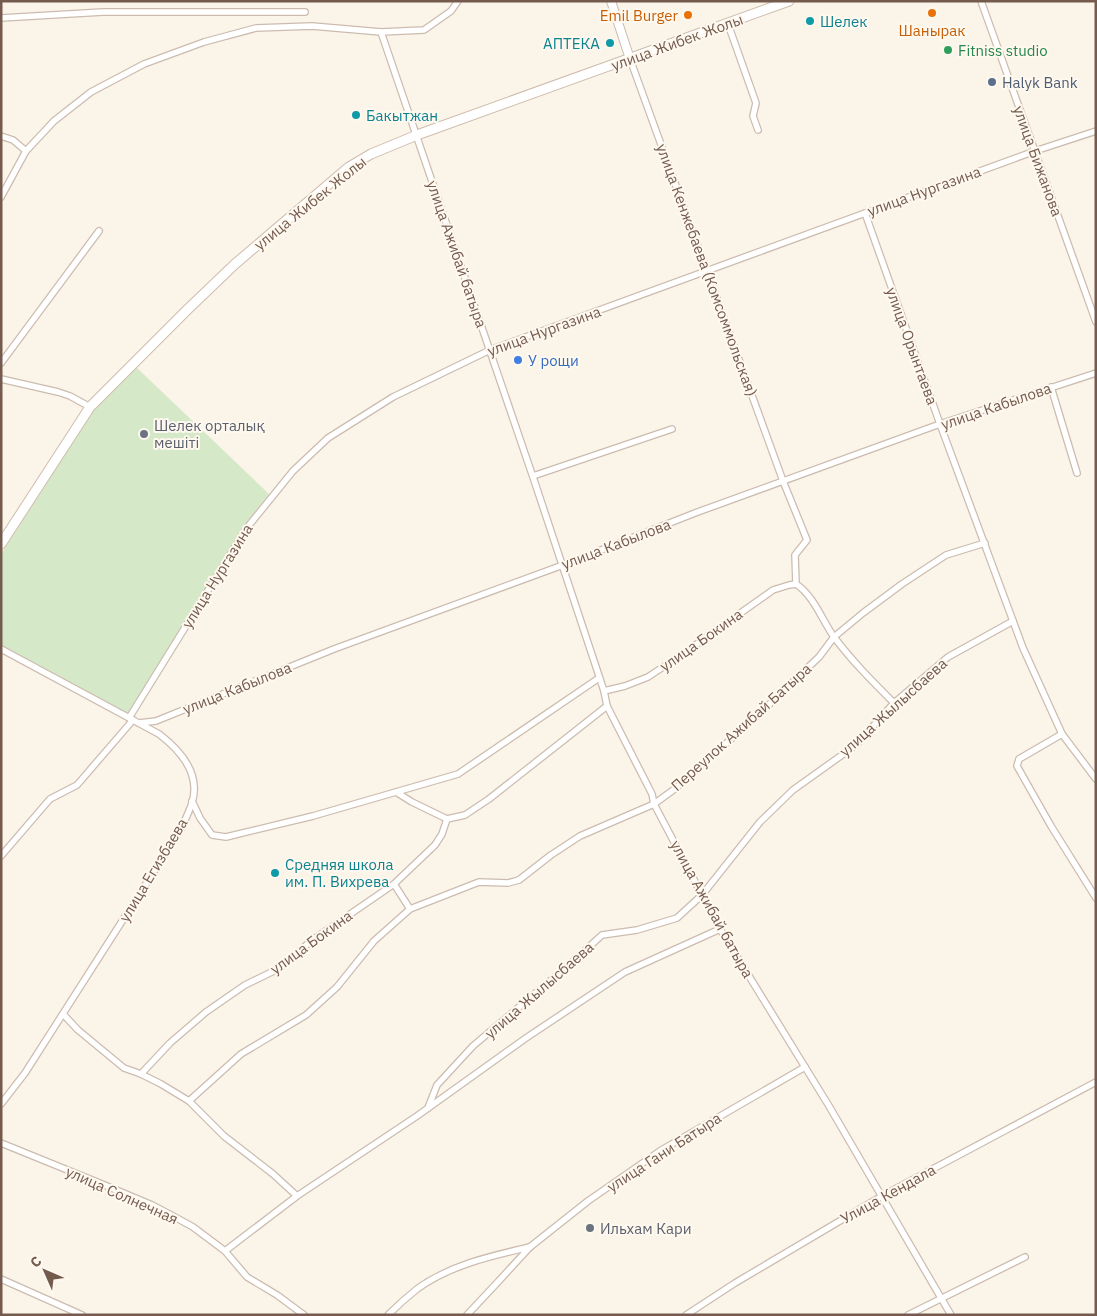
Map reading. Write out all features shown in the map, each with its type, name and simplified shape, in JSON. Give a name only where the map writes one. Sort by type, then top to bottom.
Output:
[{"type":"main road","name":"улица Жибек Жолы","points":[[1,544],[90,407],[235,264],[349,167],[371,154],[416,135],[789,1]]},
{"type":"street","points":[[1,197],[26,151],[54,121],[91,92],[144,64],[204,42],[256,28],[312,26],[381,32],[424,30],[451,11],[458,1]]},
{"type":"street","points":[[611,1],[630,59]]},
{"type":"street","name":"улица Бижанова","points":[[981,1],[1096,322]]},
{"type":"street","points":[[1,18],[103,12],[305,12]]},
{"type":"street","points":[[728,24],[756,103],[753,116],[758,130]]},
{"type":"street","name":"улица Ажибай батыра","points":[[381,32],[563,565],[600,678],[607,706],[652,794],[654,804],[720,929],[805,1067],[951,1315]]},
{"type":"street","name":"улица Кенжебаева (Комсоммольская)","points":[[630,59],[783,481],[807,540],[795,555],[796,584]]},
{"type":"street","name":"улица Нургазина","points":[[1,856],[50,799],[77,785],[131,719],[246,529],[293,471],[328,438],[393,397],[490,350],[1035,151],[1096,131]]},
{"type":"street","points":[[1,136],[13,140],[26,151]]},
{"type":"street","name":"улица Орынтаева","points":[[865,213],[940,424],[1023,648],[1062,734],[1096,779]]},
{"type":"street","points":[[1,363],[99,231]]},
{"type":"street","name":"улица Кабылова","points":[[139,723],[156,721],[334,649],[563,565],[695,513],[940,424],[1096,373]]},
{"type":"street","points":[[1,379],[64,394],[90,407]]},
{"type":"street","points":[[1051,387],[1077,473]]},
{"type":"street","points":[[533,476],[672,429]]},
{"type":"street","name":"Переулок Ажибай Батыра","points":[[410,909],[479,882],[502,883],[519,880],[551,855],[580,836],[654,804],[676,788],[758,715],[819,657],[834,637],[863,613],[946,555],[985,544]]},
{"type":"street","points":[[796,584],[810,598],[834,637],[867,676],[894,703]]},
{"type":"street","name":"улица Бокина","points":[[604,691],[626,686],[648,677],[773,590],[796,584]]},
{"type":"street","name":"улица Жылысбаева","points":[[428,1108],[437,1085],[473,1046],[602,935],[637,930],[677,918],[702,896],[760,822],[792,790],[856,745],[894,703],[948,657],[1013,621]]},
{"type":"street","name":"улица Егизбаева","points":[[1,649],[159,734],[171,743],[182,756],[194,784],[192,801],[181,829],[25,1073],[1,1104]]},
{"type":"street","points":[[192,801],[200,818],[212,835],[226,837],[313,816],[458,774],[600,678]]},
{"type":"street","points":[[396,792],[447,819],[465,815],[489,799],[607,706]]},
{"type":"street","points":[[1062,734],[1019,759],[1017,766],[1050,826],[1096,898]]},
{"type":"street","name":"улица Бокина","points":[[141,1074],[170,1043],[206,1012],[245,985],[280,968],[311,940],[394,884],[435,845],[442,834],[447,819]]},
{"type":"street","points":[[189,1101],[241,1054],[306,1015],[338,987],[374,941],[410,909],[394,884]]},
{"type":"street","name":"улица Жылысбаева","points":[[225,1251],[297,1196],[625,972],[720,929]]},
{"type":"street","points":[[63,1014],[78,1030],[124,1068],[161,1084],[189,1101],[224,1136],[273,1174],[297,1196]]},
{"type":"street","name":"улица Гани Батыра","points":[[467,1315],[530,1247],[588,1201],[660,1151],[805,1067]]},
{"type":"street","name":"Улица Кендала","points":[[686,1315],[735,1283],[882,1196],[1096,1082]]},
{"type":"street","name":"улица Солнечная","points":[[1,1143],[152,1205],[193,1227],[225,1251],[247,1277],[277,1295],[304,1315]]},
{"type":"street","name":"улица Гани Батыра","points":[[388,1315],[417,1289],[445,1274],[490,1256],[530,1247]]},
{"type":"street","points":[[908,1315],[1024,1257]]},
{"type":"street","points":[[1,1279],[82,1315]]},
{"type":"green space","points":[[136,367],[269,494],[243,527],[128,716],[1,647],[1,554],[94,410]]},
{"type":"place","name":"Шанырак","points":[[932,13]]},
{"type":"place","name":"Emil Burger","points":[[688,15]]},
{"type":"place","name":"Шелек","points":[[810,21]]},
{"type":"place","name":"АПТЕКА","points":[[610,43]]},
{"type":"place","name":"Fitniss studio","points":[[948,50]]},
{"type":"place","name":"Halyk Bank","points":[[992,82]]},
{"type":"place","name":"Бакытжан","points":[[356,115]]},
{"type":"place","name":"У рощи","points":[[518,360]]},
{"type":"place","name":"Шелек орталық мешіті","points":[[144,434]]},
{"type":"place","name":"Средняя школа им. П. Вихрева","points":[[275,873]]},
{"type":"place","name":"Ильхам Кари","points":[[590,1228]]}]
